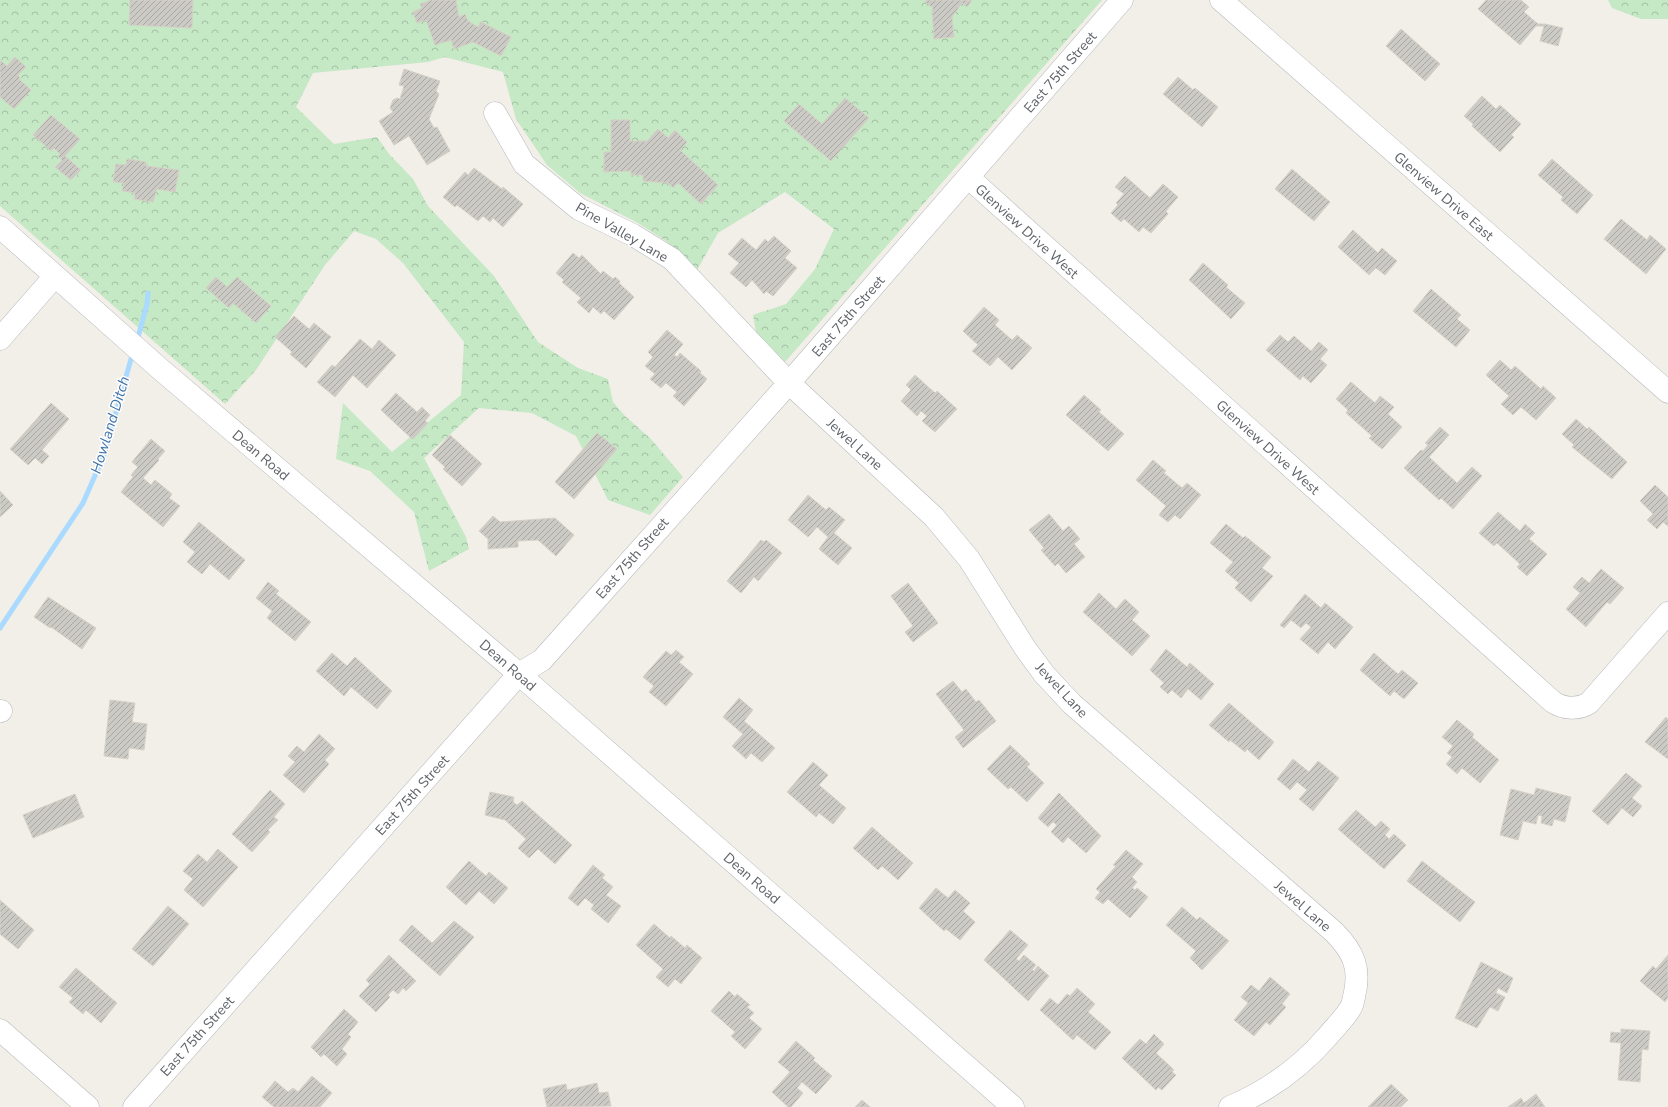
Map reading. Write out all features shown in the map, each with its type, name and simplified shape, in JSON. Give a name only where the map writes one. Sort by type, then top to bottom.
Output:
[{"type":"street","name":"East 75th Street","points":[[134,1107],[519,674],[542,660],[789,383],[1122,0]]},
{"type":"street","name":"Glenview Drive East","points":[[1221,0],[1668,392]]},
{"type":"street","name":"Pine Valley Lane","points":[[495,113],[524,164],[579,209],[633,235],[672,259],[789,383]]},
{"type":"street","name":"Glenview Drive West","points":[[968,178],[1550,700],[1564,707],[1571,708],[1589,703],[1668,613]]},
{"type":"street","name":"Dean Road","points":[[0,227],[159,368],[519,674],[1013,1107]]},
{"type":"street","points":[[0,339],[55,276]]},
{"type":"street","name":"Jewel Lane","points":[[789,383],[917,500],[945,528],[978,572],[1025,648],[1060,692],[1083,714],[1334,932],[1351,952],[1357,975],[1357,990],[1351,1008],[1310,1056],[1280,1080],[1260,1093],[1230,1107]]},
{"type":"street","points":[[0,1030],[88,1107]]},
{"type":"green space","points":[[0,0],[1102,0],[785,362],[756,332],[753,315],[786,304],[815,269],[834,229],[785,192],[718,233],[697,270],[666,241],[638,223],[580,193],[547,165],[516,119],[503,72],[445,57],[428,62],[313,73],[296,107],[334,144],[377,137],[389,154],[413,179],[428,206],[494,276],[538,342],[578,368],[608,379],[613,402],[625,416],[651,439],[683,477],[650,515],[608,500],[576,436],[532,413],[479,408],[424,458],[466,537],[469,549],[429,571],[414,512],[370,471],[336,459],[343,403],[392,452],[461,395],[464,342],[403,263],[376,239],[354,231],[325,265],[256,370],[225,404],[0,206]]},
{"type":"green space","points":[[1608,0],[1668,0],[1668,19],[1641,19],[1612,8]]},
{"type":"building","points":[[130,0],[193,0],[192,28],[129,25]]},
{"type":"building","points":[[431,0],[456,0],[459,17],[465,14],[468,21],[478,27],[481,22],[511,37],[501,56],[473,42],[454,49],[451,40],[435,45],[426,20],[417,23],[413,12],[422,8],[420,4]]},
{"type":"building","points":[[927,0],[972,0],[967,7],[962,3],[952,17],[954,37],[934,39],[933,8],[925,2]]},
{"type":"building","points":[[1486,0],[1521,0],[1529,7],[1524,12],[1538,24],[1563,28],[1558,46],[1540,41],[1544,26],[1536,26],[1520,45],[1478,9]]},
{"type":"building","points":[[1401,29],[1440,64],[1425,81],[1386,46]]},
{"type":"building","points":[[15,57],[26,67],[18,75],[20,77],[19,79],[31,90],[14,109],[0,97],[0,60],[7,66]]},
{"type":"building","points":[[404,69],[440,81],[436,91],[439,94],[429,119],[434,128],[437,127],[450,151],[427,165],[409,136],[394,145],[379,121],[393,112],[390,108],[393,100],[397,98],[400,99],[404,86],[399,85]]},
{"type":"building","points":[[1178,77],[1193,90],[1195,88],[1218,107],[1202,127],[1163,94]]},
{"type":"building","points":[[1482,96],[1496,109],[1500,105],[1521,124],[1511,135],[1514,137],[1500,152],[1472,126],[1473,124],[1464,116]]},
{"type":"building","points":[[845,98],[869,118],[831,161],[784,121],[799,104],[822,124]]},
{"type":"building","points":[[51,115],[80,139],[65,156],[81,170],[71,180],[55,167],[62,160],[58,156],[60,154],[54,148],[51,151],[33,135]]},
{"type":"building","points":[[611,120],[630,120],[630,141],[647,141],[658,129],[668,138],[675,130],[687,142],[680,150],[718,185],[701,204],[678,183],[673,188],[668,183],[643,181],[643,175],[631,175],[631,171],[604,172],[604,152],[611,152]]},
{"type":"building","points":[[127,159],[146,162],[146,166],[179,170],[175,192],[157,189],[153,202],[134,199],[135,193],[122,191],[124,183],[113,182],[116,164],[126,165]]},
{"type":"building","points":[[1552,159],[1593,195],[1577,214],[1561,200],[1563,197],[1538,175]]},
{"type":"building","points":[[474,168],[502,189],[503,187],[523,204],[503,227],[493,218],[490,222],[483,216],[478,221],[457,205],[455,207],[443,197],[465,172],[468,175]]},
{"type":"building","points":[[1292,169],[1330,202],[1314,221],[1275,189]]},
{"type":"building","points":[[1125,176],[1150,198],[1163,184],[1178,197],[1166,211],[1168,214],[1151,233],[1143,227],[1139,232],[1124,219],[1121,222],[1111,213],[1118,205],[1116,203],[1124,194],[1115,187]]},
{"type":"building","points":[[1621,219],[1647,240],[1650,235],[1666,249],[1646,274],[1604,239]]},
{"type":"building","points":[[1353,230],[1378,253],[1382,248],[1397,261],[1385,275],[1376,268],[1369,275],[1338,247]]},
{"type":"building","points":[[774,236],[791,251],[785,258],[797,268],[773,296],[766,291],[764,294],[752,280],[746,287],[730,273],[739,263],[728,254],[742,238],[756,250],[765,239],[768,242]]},
{"type":"building","points":[[573,253],[579,258],[582,255],[601,274],[603,271],[613,279],[615,277],[620,281],[619,283],[634,297],[614,320],[604,311],[601,314],[593,307],[589,313],[577,302],[581,298],[562,282],[564,280],[556,273]]},
{"type":"building","points":[[1203,263],[1228,285],[1226,287],[1245,303],[1231,319],[1189,280]]},
{"type":"building","points":[[216,277],[227,287],[237,277],[271,306],[256,323],[233,303],[229,308],[206,288]]},
{"type":"building","points":[[1431,289],[1461,315],[1457,319],[1470,330],[1456,347],[1413,311]]},
{"type":"building","points":[[984,307],[999,320],[995,325],[1012,340],[1017,335],[1032,348],[1012,370],[998,357],[990,366],[972,351],[978,345],[963,331]]},
{"type":"building","points":[[294,316],[309,329],[314,323],[331,337],[306,368],[290,354],[292,352],[275,337]]},
{"type":"building","points":[[667,330],[683,344],[674,355],[677,357],[680,353],[701,371],[700,373],[707,379],[684,406],[673,396],[677,392],[666,383],[661,388],[650,379],[655,374],[645,366],[653,357],[648,352]]},
{"type":"building","points":[[1280,335],[1288,342],[1294,336],[1311,351],[1319,342],[1328,350],[1320,359],[1327,365],[1311,383],[1303,376],[1300,380],[1266,350]]},
{"type":"building","points":[[360,339],[372,349],[379,340],[396,355],[367,388],[353,375],[335,397],[317,382],[332,365],[335,367]]},
{"type":"building","points":[[1500,360],[1511,370],[1515,366],[1541,389],[1543,386],[1556,398],[1536,420],[1521,407],[1513,415],[1501,404],[1509,396],[1486,375]]},
{"type":"building","points":[[915,375],[935,393],[937,391],[957,409],[935,432],[922,421],[927,416],[921,411],[917,416],[901,401],[911,390],[906,385]]},
{"type":"building","points":[[1351,382],[1375,403],[1380,396],[1394,407],[1388,414],[1402,427],[1382,449],[1369,438],[1372,436],[1346,413],[1348,410],[1336,399]]},
{"type":"building","points":[[396,393],[417,412],[422,407],[430,415],[425,421],[428,423],[413,439],[381,410]]},
{"type":"building","points":[[1084,395],[1101,410],[1099,412],[1124,434],[1108,451],[1066,415]]},
{"type":"building","points":[[51,403],[69,419],[42,450],[49,456],[42,464],[35,458],[28,465],[10,449]]},
{"type":"building","points":[[1576,419],[1587,429],[1589,427],[1627,462],[1612,479],[1572,447],[1574,445],[1562,434]]},
{"type":"building","points":[[1440,427],[1449,435],[1429,457],[1457,483],[1472,467],[1482,476],[1453,509],[1441,498],[1439,500],[1404,468],[1421,450],[1423,451],[1428,445],[1425,443]]},
{"type":"building","points":[[597,433],[617,449],[574,499],[555,482]]},
{"type":"building","points":[[450,435],[482,464],[462,486],[443,469],[445,467],[432,455]]},
{"type":"building","points":[[151,439],[165,451],[143,478],[151,485],[155,480],[172,494],[169,498],[180,506],[163,527],[121,492],[133,477],[131,475],[138,467],[132,462]]},
{"type":"building","points":[[1153,460],[1166,471],[1164,473],[1182,488],[1187,483],[1201,495],[1180,519],[1175,515],[1168,522],[1159,515],[1166,506],[1136,480]]},
{"type":"building","points":[[1655,485],[1668,497],[1668,526],[1663,522],[1657,529],[1647,520],[1653,514],[1640,501]]},
{"type":"building","points":[[0,491],[13,505],[0,517]]},
{"type":"building","points":[[808,495],[826,510],[829,507],[845,520],[834,533],[852,548],[838,565],[819,549],[828,537],[817,527],[808,537],[788,520]]},
{"type":"building","points":[[1498,512],[1520,531],[1525,524],[1535,533],[1529,539],[1547,554],[1527,576],[1517,567],[1520,564],[1497,543],[1494,546],[1479,533]]},
{"type":"building","points":[[1049,514],[1063,531],[1069,526],[1080,539],[1074,544],[1085,557],[1066,573],[1058,563],[1055,566],[1041,550],[1044,548],[1029,530]]},
{"type":"building","points":[[493,516],[500,522],[555,518],[574,535],[556,556],[538,540],[518,541],[518,547],[488,549],[488,539],[479,531]]},
{"type":"building","points":[[199,522],[245,560],[229,580],[210,564],[202,574],[187,562],[195,552],[183,542]]},
{"type":"building","points":[[1226,524],[1243,538],[1245,536],[1271,557],[1262,568],[1273,576],[1251,602],[1235,588],[1239,583],[1225,571],[1233,562],[1210,543]]},
{"type":"building","points":[[761,540],[764,542],[766,540],[782,553],[758,581],[754,577],[741,593],[727,581]]},
{"type":"building","points":[[1601,569],[1624,588],[1610,604],[1607,602],[1586,627],[1566,609],[1580,593],[1573,587],[1582,577],[1589,583]]},
{"type":"building","points":[[268,582],[279,591],[276,594],[311,622],[295,641],[267,618],[272,611],[256,598]]},
{"type":"building","points":[[908,583],[938,623],[913,642],[905,632],[913,626],[891,596]]},
{"type":"building","points":[[1099,593],[1116,609],[1125,599],[1139,612],[1132,620],[1150,636],[1132,656],[1083,612]]},
{"type":"building","points":[[1305,594],[1321,608],[1325,603],[1353,627],[1335,649],[1328,642],[1318,654],[1300,639],[1311,627],[1306,623],[1301,628],[1291,620],[1284,628],[1280,625]]},
{"type":"building","points":[[48,597],[96,628],[82,649],[34,617]]},
{"type":"building","points":[[1166,649],[1187,667],[1190,663],[1214,684],[1201,700],[1188,689],[1181,698],[1172,690],[1168,694],[1160,687],[1164,683],[1150,670]]},
{"type":"building","points":[[676,650],[684,657],[679,662],[693,674],[666,706],[649,692],[654,686],[643,677],[666,651],[671,655]]},
{"type":"building","points":[[332,653],[347,666],[355,657],[392,691],[377,709],[351,687],[344,696],[316,671]]},
{"type":"building","points":[[1374,653],[1398,674],[1402,670],[1418,683],[1404,699],[1394,691],[1390,696],[1360,670]]},
{"type":"building","points":[[953,681],[962,692],[966,689],[976,702],[979,700],[996,721],[963,748],[955,737],[964,730],[936,694]]},
{"type":"building","points":[[739,698],[753,710],[744,721],[775,748],[762,762],[751,753],[746,759],[732,746],[743,734],[723,717]]},
{"type":"building","points":[[110,700],[135,703],[132,722],[147,724],[144,750],[129,748],[128,759],[104,756]]},
{"type":"building","points":[[1229,703],[1274,742],[1259,760],[1247,749],[1245,752],[1230,740],[1229,742],[1209,725]]},
{"type":"building","points":[[1666,717],[1668,719],[1668,759],[1645,742]]},
{"type":"building","points":[[1457,720],[1474,734],[1472,737],[1499,760],[1480,783],[1462,768],[1457,774],[1446,764],[1452,757],[1447,753],[1453,746],[1442,737]]},
{"type":"building","points":[[319,734],[335,749],[325,760],[329,764],[304,793],[283,775],[295,762],[288,756],[297,746],[304,752]]},
{"type":"building","points":[[1010,745],[1030,764],[1027,767],[1044,783],[1027,802],[1011,787],[1008,789],[987,769]]},
{"type":"building","points":[[1293,759],[1309,772],[1318,761],[1339,778],[1313,811],[1299,799],[1307,790],[1297,782],[1290,790],[1277,779]]},
{"type":"building","points":[[813,762],[828,775],[819,785],[846,808],[833,824],[819,813],[816,817],[787,792]]},
{"type":"building","points":[[1626,773],[1642,786],[1632,798],[1642,806],[1633,817],[1622,808],[1608,825],[1592,811]]},
{"type":"building","points":[[1536,788],[1571,797],[1565,822],[1554,819],[1552,826],[1541,823],[1542,816],[1538,815],[1536,824],[1523,821],[1518,840],[1500,835],[1511,789],[1534,795]]},
{"type":"building","points":[[270,790],[285,804],[274,817],[278,820],[268,830],[270,832],[252,852],[232,834]]},
{"type":"building","points":[[490,792],[514,797],[513,802],[517,805],[522,801],[572,845],[555,864],[538,849],[529,858],[518,848],[526,839],[505,820],[485,815]]},
{"type":"building","points":[[1059,793],[1101,836],[1086,853],[1068,837],[1063,843],[1051,832],[1057,825],[1053,822],[1048,827],[1038,818]]},
{"type":"building","points":[[75,794],[84,817],[33,838],[23,815]]},
{"type":"building","points":[[1356,810],[1375,827],[1381,821],[1390,829],[1385,835],[1389,839],[1394,834],[1406,845],[1384,869],[1338,829]]},
{"type":"building","points":[[872,827],[913,863],[898,880],[882,866],[878,870],[853,848]]},
{"type":"building","points":[[218,849],[238,867],[203,907],[184,890],[193,879],[183,871],[198,854],[207,862]]},
{"type":"building","points":[[1126,850],[1143,864],[1132,877],[1137,882],[1132,888],[1135,890],[1137,888],[1148,897],[1130,918],[1108,899],[1103,904],[1095,898],[1100,892],[1096,889],[1116,866],[1113,865]]},
{"type":"building","points":[[469,861],[486,876],[489,872],[508,888],[494,904],[479,891],[466,905],[446,887]]},
{"type":"building","points":[[1422,861],[1475,902],[1460,922],[1407,881]]},
{"type":"building","points":[[593,865],[605,875],[602,878],[613,887],[606,895],[621,906],[608,923],[591,909],[594,905],[585,898],[578,906],[568,898]]},
{"type":"building","points":[[936,888],[948,898],[955,890],[970,903],[963,911],[975,922],[960,940],[946,929],[944,931],[919,908]]},
{"type":"building","points":[[0,900],[34,930],[18,949],[0,934]]},
{"type":"building","points":[[168,906],[189,924],[153,966],[132,949]]},
{"type":"building","points":[[1182,907],[1197,920],[1200,917],[1229,941],[1202,970],[1190,958],[1196,951],[1166,925]]},
{"type":"building","points":[[454,921],[474,937],[440,976],[399,940],[412,925],[432,943]]},
{"type":"building","points":[[654,924],[670,938],[671,936],[685,948],[687,945],[702,958],[681,984],[675,979],[668,987],[656,977],[663,969],[636,945]]},
{"type":"building","points":[[1010,930],[1028,945],[1016,959],[1019,961],[1024,955],[1036,965],[1032,970],[1034,971],[1038,966],[1049,976],[1028,1001],[984,960]]},
{"type":"building","points":[[389,955],[416,981],[406,991],[403,988],[398,994],[393,990],[388,995],[390,997],[376,1012],[359,996],[370,984],[366,980]]},
{"type":"building","points":[[1668,955],[1668,998],[1665,1002],[1640,981],[1653,966],[1656,969]]},
{"type":"building","points":[[1481,962],[1513,978],[1507,993],[1498,988],[1496,993],[1505,997],[1498,1011],[1490,1007],[1477,1028],[1455,1018]]},
{"type":"building","points":[[76,968],[117,1003],[101,1023],[86,1010],[83,1014],[69,1002],[73,998],[59,987]]},
{"type":"building","points":[[1270,977],[1290,994],[1282,1004],[1286,1007],[1270,1025],[1266,1022],[1254,1036],[1234,1020],[1248,1003],[1241,997],[1251,985],[1259,991]]},
{"type":"building","points":[[1077,988],[1095,1004],[1088,1012],[1111,1032],[1095,1050],[1077,1035],[1073,1040],[1040,1010],[1050,998],[1058,1005],[1067,994],[1070,996]]},
{"type":"building","points":[[729,991],[735,997],[737,994],[750,1005],[747,1007],[754,1013],[749,1018],[762,1029],[745,1049],[731,1036],[735,1032],[711,1011]]},
{"type":"building","points":[[344,1009],[358,1022],[348,1034],[351,1037],[342,1049],[347,1054],[337,1066],[324,1054],[321,1057],[311,1047]]},
{"type":"building","points":[[1621,1029],[1650,1031],[1648,1050],[1642,1049],[1640,1082],[1618,1080],[1621,1043],[1610,1042],[1611,1032],[1621,1033]]},
{"type":"building","points":[[1154,1034],[1164,1044],[1156,1053],[1174,1070],[1172,1072],[1176,1075],[1162,1090],[1158,1087],[1156,1090],[1122,1058],[1140,1039],[1146,1044]]},
{"type":"building","points":[[796,1041],[815,1058],[813,1060],[832,1076],[816,1094],[802,1082],[797,1088],[803,1093],[791,1107],[788,1107],[772,1092],[790,1072],[778,1062]]},
{"type":"building","points":[[312,1076],[332,1093],[320,1107],[274,1107],[262,1097],[275,1081],[288,1092],[293,1088],[298,1092]]},
{"type":"building","points":[[597,1083],[599,1093],[608,1092],[611,1106],[547,1107],[543,1089],[566,1084],[567,1090]]},
{"type":"building","points":[[1391,1084],[1408,1100],[1401,1107],[1368,1107]]},
{"type":"building","points":[[1536,1094],[1545,1107],[1508,1107],[1521,1098],[1524,1103]]},
{"type":"building","points":[[862,1100],[870,1107],[855,1107]]},
{"type":"waterway","name":"Howland Ditch","points":[[137,341],[147,304],[148,293]]},
{"type":"waterway","name":"Howland Ditch","points":[[0,628],[83,503],[104,455],[133,352]]}]
